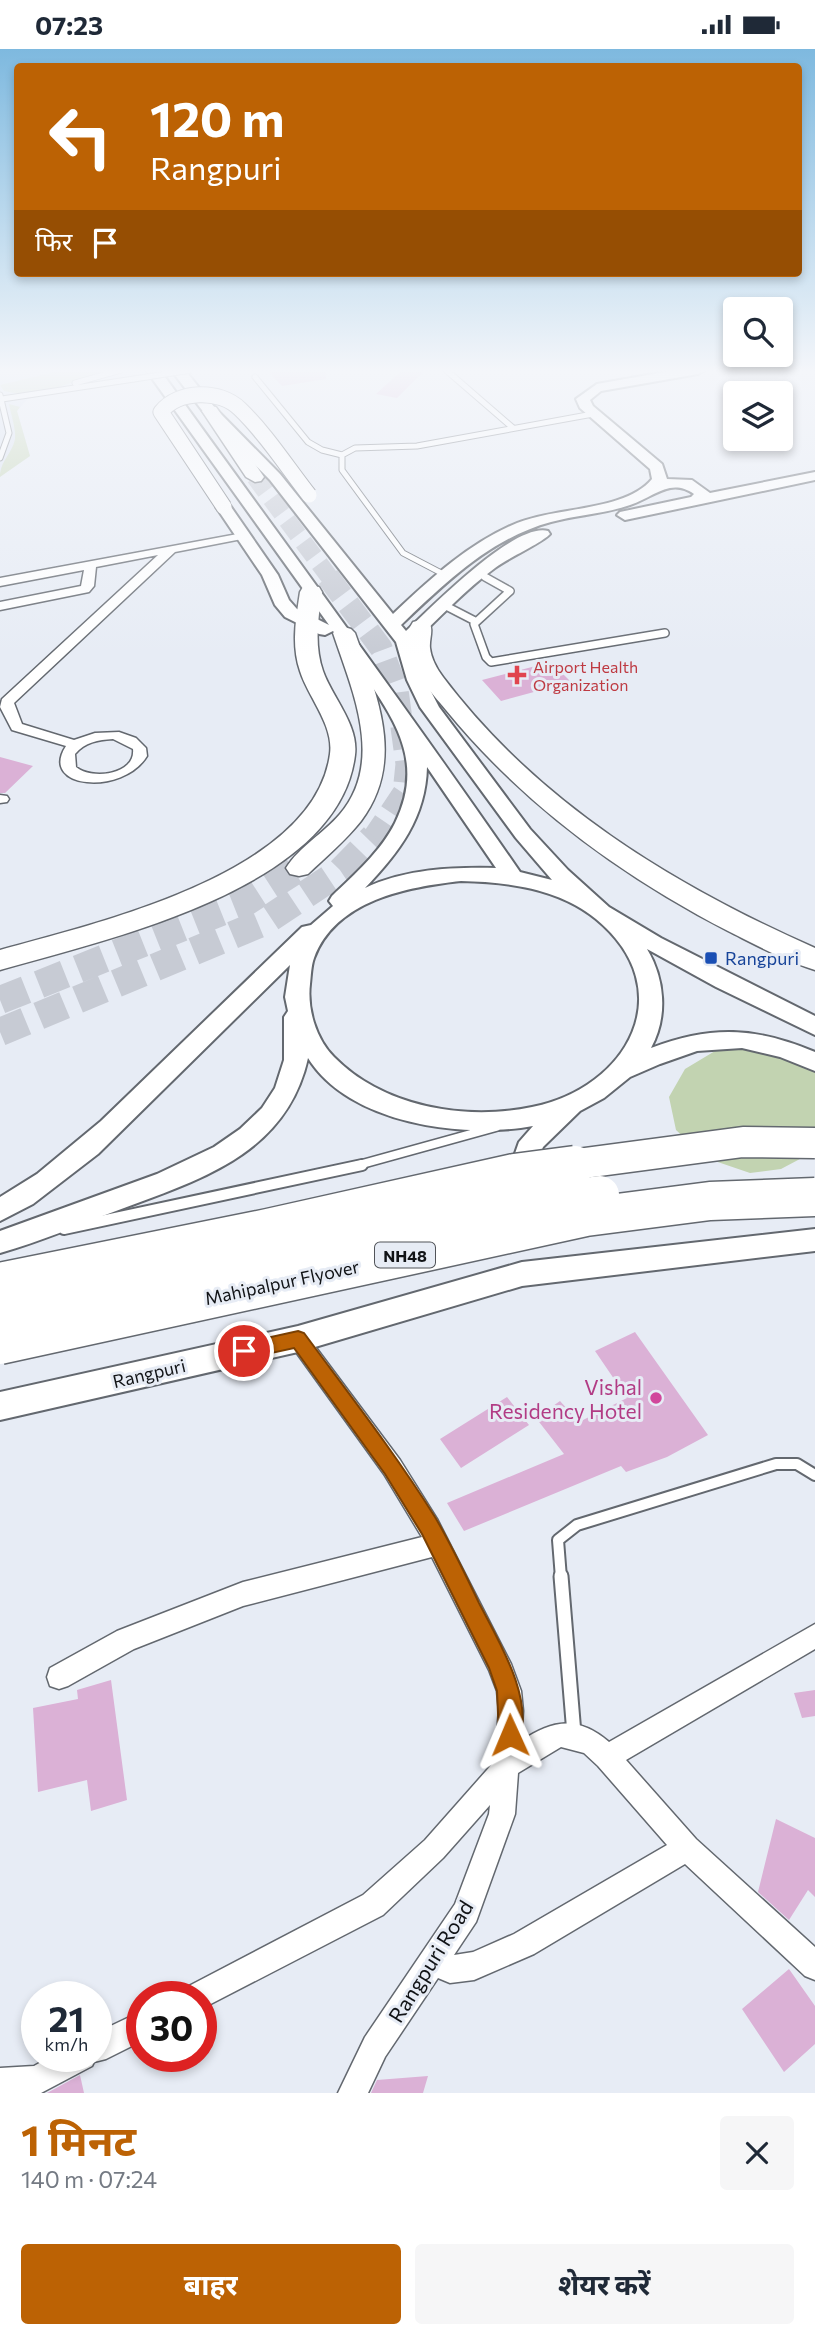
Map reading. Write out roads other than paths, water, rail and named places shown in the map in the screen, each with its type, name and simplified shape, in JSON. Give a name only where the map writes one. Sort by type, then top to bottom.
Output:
[{"type":"highway","points":[[247,465],[255,477]]},
{"type":"highway","points":[[0,960],[121,925],[222,887],[278,854],[300,835],[331,795],[339,775],[342,755],[342,736],[308,662],[307,621],[311,591]]},
{"type":"highway","points":[[406,629],[419,649],[427,671],[482,741],[532,790],[597,838],[682,894],[815,960]]},
{"type":"highway","points":[[299,868],[352,814],[369,785],[376,760],[371,709],[344,633]]},
{"type":"highway","points":[[0,1282],[268,1228],[514,1173],[743,1142],[815,1143]]},
{"type":"highway","points":[[0,1314],[473,1212],[614,1193],[710,1201]]},
{"type":"highway","name":"Mahipalpur Flyover","points":[[0,1345],[586,1217],[710,1201],[815,1197]]},
{"type":"main road","points":[[196,465],[270,575],[281,601],[290,613],[337,639],[352,658]]},
{"type":"main road","points":[[221,465],[344,633],[512,876]]},
{"type":"main road","points":[[264,465],[406,629]]},
{"type":"main road","points":[[285,465],[406,629],[409,663],[422,695],[546,861],[636,950],[646,970],[651,991],[651,1013],[646,1034],[636,1055],[600,1090],[548,1114],[485,1123],[443,1120],[392,1107],[366,1094],[343,1078],[324,1060],[310,1041],[301,1020],[297,999]]},
{"type":"main road","points":[[655,465],[660,479],[657,486]]},
{"type":"main road","points":[[406,629],[444,605],[513,548],[543,534],[815,477]]},
{"type":"main road","points":[[406,629],[447,576],[476,551],[504,533],[556,516],[636,499],[657,486],[672,482],[686,483],[702,493],[696,501]]},
{"type":"main road","points":[[0,1210],[21,1199],[75,1157],[136,1103],[389,851],[408,820],[417,790],[417,762],[403,717]]},
{"type":"main road","points":[[4,1241],[195,1170],[244,1139],[263,1121],[289,1080],[296,1059],[300,969],[313,941],[326,925],[354,902],[389,885],[428,876],[470,872],[512,876],[552,887],[589,905],[686,962],[815,1026]]},
{"type":"main road","points":[[619,1073],[665,1049],[719,1039],[767,1044],[815,1062]]},
{"type":"main road","points":[[522,1274],[516,1189],[532,1142],[576,1103]]},
{"type":"main road","name":"Rangpuri","points":[[0,1406],[298,1339],[522,1274],[815,1240]]},
{"type":"street","points":[[76,745],[67,754],[66,763],[70,771],[80,776],[108,779],[122,775],[140,760],[141,751],[127,738],[99,736],[76,745],[17,727],[7,702],[120,573],[172,549],[243,535]]},
{"type":"street","points":[[0,582],[90,565],[120,573],[172,549]]},
{"type":"street","points":[[0,606],[85,589],[88,586],[90,565]]},
{"type":"street","name":"Rangpuri Road","points":[[298,1339],[392,1467],[429,1527],[499,1664],[509,1691],[511,1711],[502,1814],[466,1912],[375,2047],[353,2093]]},
{"type":"street","points":[[59,1677],[126,1640],[243,1594],[437,1545]]},
{"type":"street","points":[[607,1757],[815,1636]]},
{"type":"street","points":[[217,1987],[373,1905],[434,1849],[507,1766],[548,1738],[561,1734],[591,1743],[607,1757],[687,1848],[815,1966]]},
{"type":"street","points":[[432,1961],[450,1969],[474,1966],[486,1961],[524,1944],[687,1848]]},
{"type":"street","points":[[0,2083],[37,2080],[52,2072]]},
{"type":"lane","points":[[340,465],[403,552],[447,576]]},
{"type":"lane","points":[[475,621],[510,591],[480,574]]},
{"type":"lane","points":[[444,605],[475,621],[486,657],[494,663],[665,633]]},
{"type":"lane","points":[[4,1241],[232,1196],[419,1151],[517,1120]]},
{"type":"lane","points":[[574,1736],[558,1540],[564,1532],[577,1525],[776,1464],[792,1462],[807,1467],[815,1475]]},
{"type":"tunnel","points":[[255,477],[330,578]]},
{"type":"tunnel","points":[[328,577],[381,648],[397,690],[407,764],[404,793],[373,839]]},
{"type":"tunnel","points":[[0,1032],[264,922],[341,871],[374,837]]},
{"type":"tunnel","points":[[0,1000],[246,902],[299,868]]},
{"type":"place","name":"Airport Health Organization","points":[[517,675]]},
{"type":"place","name":"Rangpuri","points":[[711,958]]},
{"type":"place","name":"Vishal Residency Hotel","points":[[656,1398]]}]
